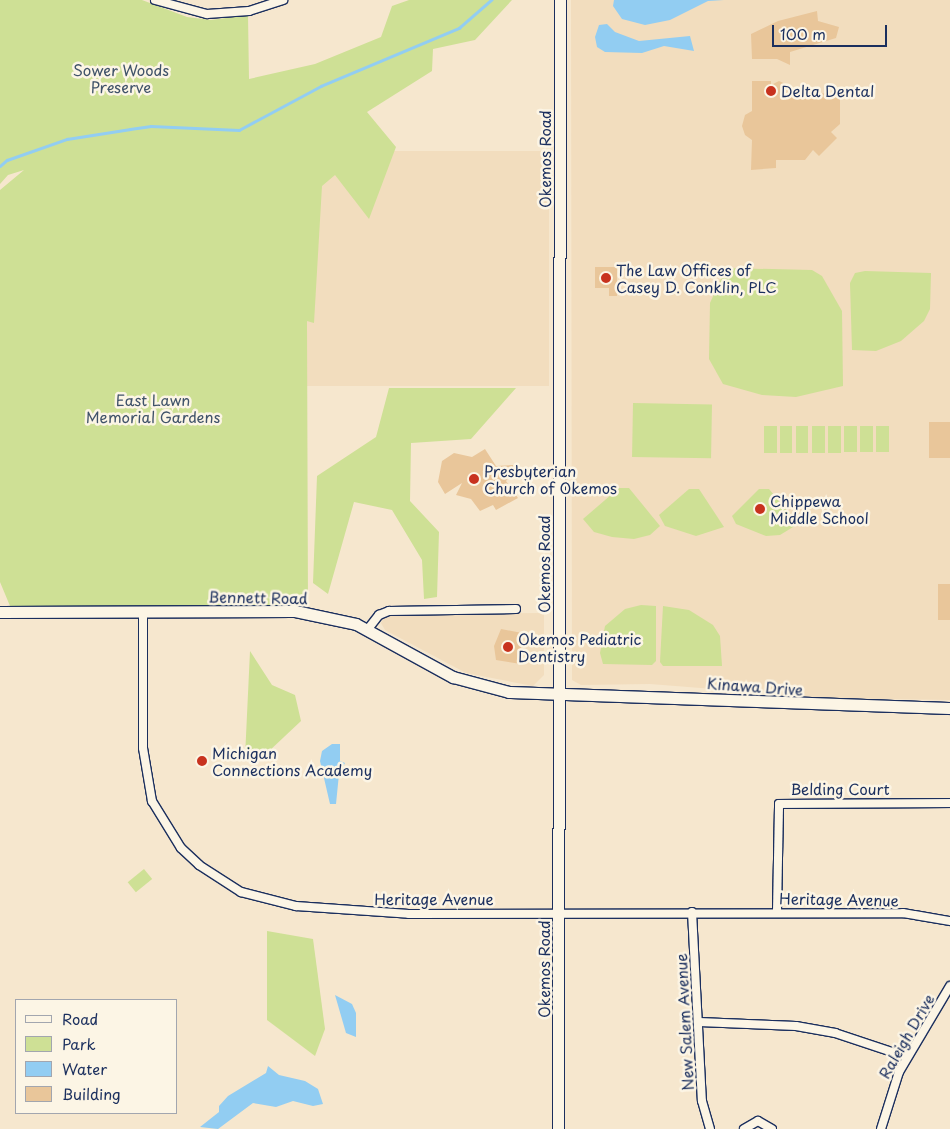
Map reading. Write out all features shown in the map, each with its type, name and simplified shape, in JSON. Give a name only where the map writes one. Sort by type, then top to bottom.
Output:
[{"type":"main road","name":"Okemos Road","points":[[558,1129],[560,0]]},
{"type":"main road","name":"Bennett Road","points":[[0,612],[295,611],[333,617],[368,629],[443,673],[473,685],[509,692],[558,695]]},
{"type":"main road","name":"Kinawa Drive","points":[[558,695],[684,696],[812,705],[950,708]]},
{"type":"street","points":[[155,0],[207,14],[249,10],[283,0]]},
{"type":"street","points":[[368,629],[379,615],[389,611],[516,609]]},
{"type":"street","name":"Heritage Avenue","points":[[143,611],[146,776],[152,801],[168,830],[199,865],[241,892],[296,906],[410,914],[777,911],[902,913],[950,921]]},
{"type":"street","name":"Belding Court","points":[[777,911],[779,804],[950,803]]},
{"type":"street","name":"New Salem Avenue","points":[[692,912],[702,1101],[710,1129]]},
{"type":"street","name":"Raleigh Drive","points":[[881,1129],[892,1088],[907,1057],[950,986]]},
{"type":"street","points":[[699,1022],[796,1026],[844,1035],[907,1057]]},
{"type":"street","points":[[744,1129],[758,1121],[772,1129]]},
{"type":"shaded area","points":[[571,0],[950,0],[950,700],[825,698],[650,684],[581,685],[572,680]]},
{"type":"shaded area","points":[[306,151],[549,151],[549,386],[306,386]]},
{"type":"shaded area","points":[[544,613],[544,675],[533,686],[466,673],[385,630],[381,623],[385,616],[404,614]]},
{"type":"green space","name":"East Lawn Memorial Gardens","points":[[0,0],[142,0],[187,17],[211,20],[248,15],[249,79],[315,64],[381,37],[392,6],[409,0],[512,0],[475,40],[433,49],[432,71],[367,112],[396,147],[369,219],[335,175],[322,186],[314,323],[307,321],[308,606],[10,606],[0,582],[0,190],[24,170],[8,175],[0,184]]},
{"type":"green space","points":[[726,268],[812,270],[822,276],[842,311],[843,386],[796,397],[762,395],[723,384],[709,359],[710,303]]},
{"type":"green space","points":[[865,271],[931,273],[930,309],[924,321],[901,341],[876,351],[852,350],[850,283],[855,273]]},
{"type":"green space","points":[[389,388],[516,388],[471,439],[411,443],[410,501],[439,532],[437,597],[424,599],[422,560],[392,510],[354,502],[328,594],[313,583],[317,476],[376,437]]},
{"type":"green space","points":[[633,403],[712,404],[711,458],[632,457]]},
{"type":"green space","points":[[764,426],[777,426],[777,453],[764,453]]},
{"type":"green space","points":[[780,426],[792,426],[792,453],[780,453]]},
{"type":"green space","points":[[796,426],[808,426],[808,453],[796,453]]},
{"type":"green space","points":[[812,426],[825,426],[825,453],[812,453]]},
{"type":"green space","points":[[828,426],[841,426],[841,453],[828,453]]},
{"type":"green space","points":[[844,426],[857,426],[857,452],[844,452]]},
{"type":"green space","points":[[860,426],[873,426],[873,452],[860,452]]},
{"type":"green space","points":[[876,426],[889,426],[889,452],[876,452]]},
{"type":"green space","points":[[619,488],[629,488],[660,526],[650,535],[634,539],[612,537],[594,532],[583,519]]},
{"type":"green space","points":[[689,489],[699,489],[724,527],[696,536],[665,526],[659,515]]},
{"type":"green space","points":[[759,489],[769,489],[798,524],[780,535],[766,536],[736,524],[732,516]]},
{"type":"green space","points":[[641,605],[656,606],[656,661],[652,665],[603,664],[600,653],[605,626],[625,609]]},
{"type":"green space","points":[[663,606],[689,610],[713,625],[720,636],[722,666],[663,666],[660,662]]},
{"type":"green space","points":[[250,651],[272,685],[295,695],[301,721],[267,753],[245,757]]},
{"type":"green space","points":[[144,869],[152,879],[136,892],[128,882]]},
{"type":"green space","points":[[267,931],[313,939],[325,1029],[315,1056],[267,1020]]},
{"type":"water","points":[[614,0],[724,0],[708,1],[670,20],[645,25],[622,19],[613,6]]},
{"type":"water","points":[[607,24],[615,32],[639,41],[690,36],[694,51],[664,46],[642,53],[605,52],[597,47],[595,37],[599,25]]},
{"type":"water","points":[[332,744],[340,744],[340,761],[345,763],[339,774],[336,804],[330,804],[320,761],[322,751]]},
{"type":"water","points":[[335,995],[352,1004],[356,1013],[356,1037],[346,1033]]},
{"type":"water","points":[[268,1066],[279,1075],[305,1081],[318,1089],[323,1104],[313,1106],[293,1101],[276,1107],[253,1103],[218,1129],[200,1127],[219,1112],[219,1106],[228,1096],[266,1073]]},
{"type":"building","points":[[817,11],[818,21],[839,27],[836,38],[790,52],[790,65],[777,59],[752,59],[751,34],[778,21]]},
{"type":"building","name":"Delta Dental","points":[[752,81],[771,81],[771,85],[779,81],[790,86],[790,92],[840,94],[840,124],[831,132],[837,138],[819,156],[813,150],[805,160],[776,160],[776,168],[751,170],[752,140],[745,135],[742,126],[745,115],[752,111]]},
{"type":"building","name":"The Law Offices of Casey D. Conklin, PLC","points":[[595,267],[617,267],[617,296],[609,296],[609,288],[595,288]]},
{"type":"building","points":[[929,422],[950,422],[950,458],[929,458]]},
{"type":"building","name":"Presbyterian Church of Okemos","points":[[485,449],[496,466],[513,465],[514,471],[506,481],[518,498],[496,510],[493,505],[480,511],[471,499],[456,495],[462,483],[445,494],[438,482],[442,461],[454,453],[472,457]]},
{"type":"building","points":[[938,584],[950,584],[950,620],[938,620]]},
{"type":"building","name":"Okemos Pediatric Dentistry","points":[[501,629],[522,633],[519,641],[522,646],[518,652],[521,664],[496,660],[494,646]]},
{"type":"waterway","points":[[0,166],[7,160],[67,139],[130,129],[151,126],[239,130],[321,86],[459,28],[491,0]]},
{"type":"place","name":"Delta Dental","points":[[771,91]]},
{"type":"place","name":"The Law Offices of Casey D. Conklin, PLC","points":[[606,278]]},
{"type":"place","name":"Presbyterian Church of Okemos","points":[[474,479]]},
{"type":"place","name":"Chippewa Middle School","points":[[760,509]]},
{"type":"place","name":"Okemos Pediatric Dentistry","points":[[508,647]]},
{"type":"place","name":"Michigan Connections Academy","points":[[202,761]]},
{"type":"park label","name":"Sower Woods Preserve","points":[[121,78]]}]
